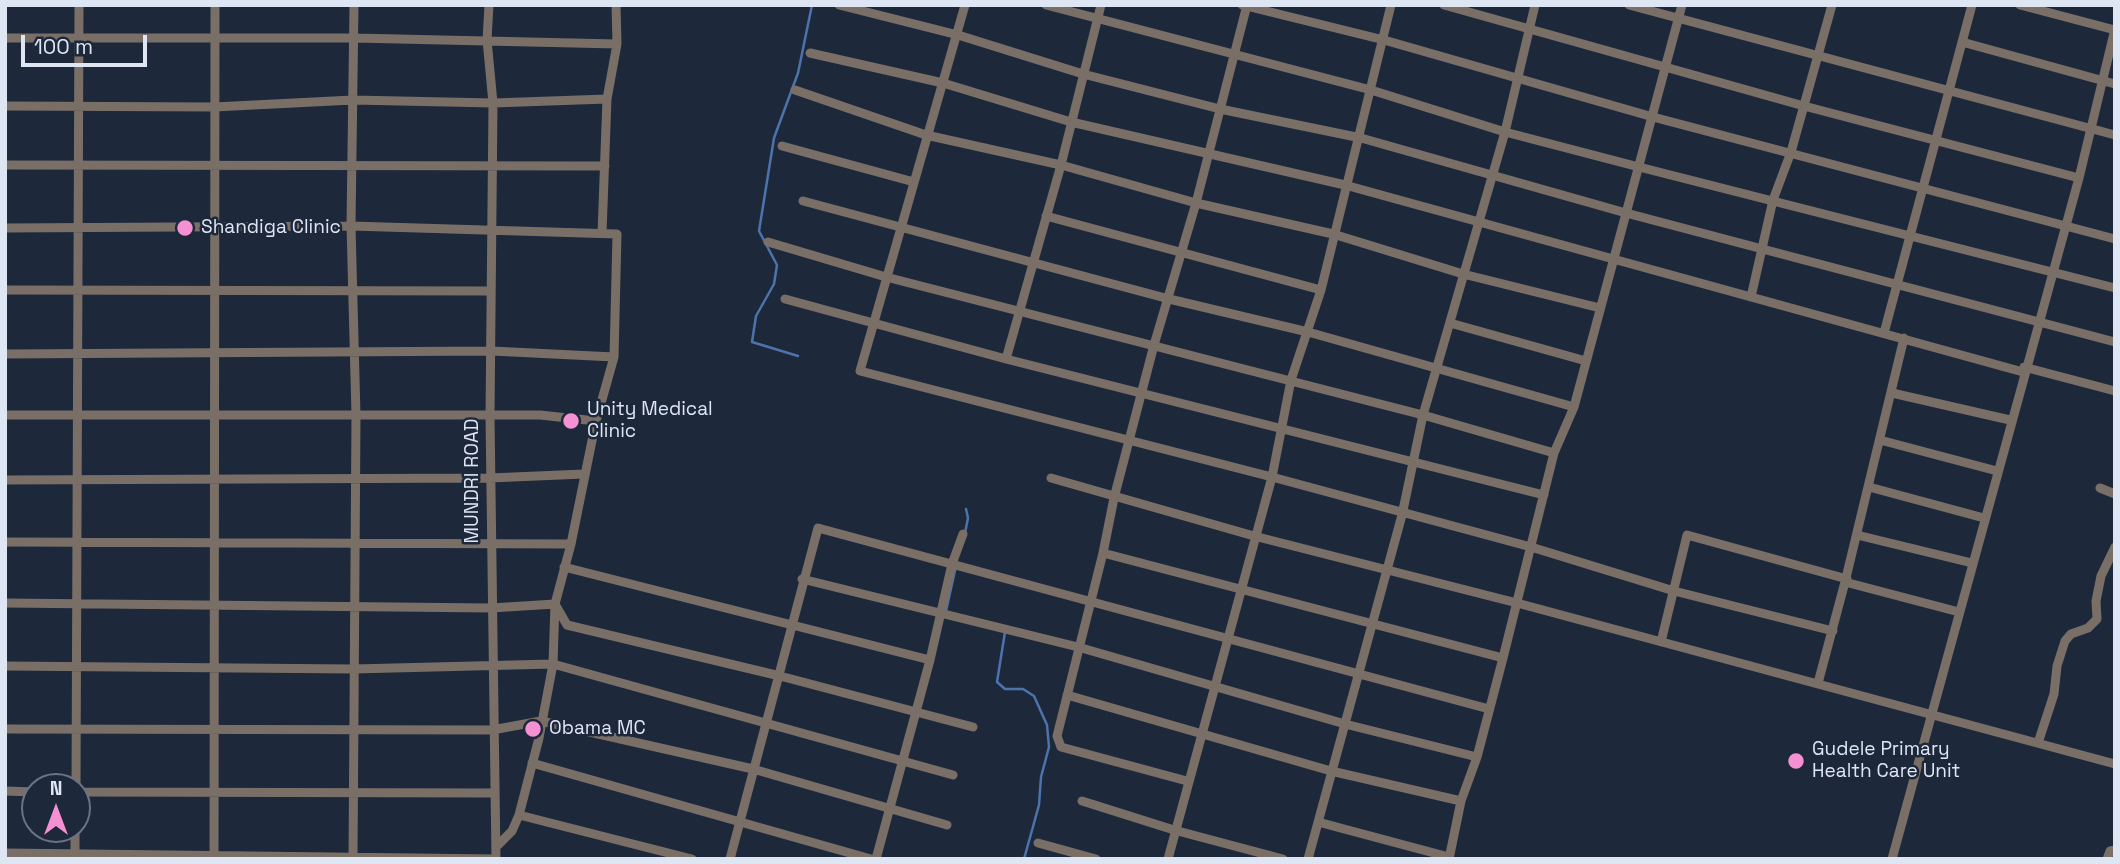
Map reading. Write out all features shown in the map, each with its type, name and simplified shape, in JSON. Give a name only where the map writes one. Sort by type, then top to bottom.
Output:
[{"type":"street","points":[[76,773],[79,5]]},
{"type":"street","points":[[214,857],[217,228],[215,5]]},
{"type":"street","points":[[353,857],[356,415],[351,226],[354,5]]},
{"type":"street","name":"MUNDRI ROAD","points":[[489,5],[487,40],[493,103],[490,544],[496,859]]},
{"type":"street","points":[[602,233],[607,99],[617,44],[616,5]]},
{"type":"street","points":[[839,5],[958,35],[1083,74],[1220,109],[1361,138],[1626,213],[1898,283],[2037,324],[2115,342]]},
{"type":"street","points":[[965,5],[860,371],[1272,477],[1402,515],[1531,547],[1674,592],[1833,631]]},
{"type":"street","points":[[1046,5],[1235,57],[1371,90],[1505,132],[1910,238],[2053,270],[2115,288]]},
{"type":"street","points":[[1006,359],[1061,165],[1101,5]]},
{"type":"street","points":[[1168,859],[1200,732],[1230,637],[1254,536],[1272,477],[1284,429],[1291,380],[1321,290],[1345,186],[1361,138],[1391,5]]},
{"type":"street","points":[[1444,5],[1804,106],[2078,178]]},
{"type":"street","points":[[1308,859],[1385,568],[1402,515],[1423,415],[1438,371],[1463,274],[1505,132],[1535,5]]},
{"type":"street","points":[[1629,5],[2115,135]]},
{"type":"street","points":[[1318,822],[1449,858],[1461,801],[1477,757],[1554,453],[1574,407],[1653,117],[1663,66],[1682,5]]},
{"type":"street","points":[[1884,333],[1972,5]]},
{"type":"street","points":[[1892,859],[2078,178],[2115,30],[2020,5]]},
{"type":"street","points":[[1187,781],[1061,747],[1058,736],[1114,498],[1235,57],[1245,6],[1384,40],[1653,117],[2115,239]]},
{"type":"street","points":[[1751,297],[1773,200],[1791,152],[1828,6]]},
{"type":"street","points":[[5,38],[355,38],[617,44]]},
{"type":"street","points":[[1962,42],[2115,84]]},
{"type":"street","points":[[810,52],[943,83],[1071,121],[1345,186],[1884,333],[2115,391]]},
{"type":"street","points":[[794,90],[926,135],[1061,165],[1196,203],[1333,234],[1463,274],[1601,308]]},
{"type":"street","points":[[5,106],[214,107],[353,100],[493,103],[607,99]]},
{"type":"street","points":[[782,146],[914,182]]},
{"type":"street","points":[[5,165],[215,168],[352,164],[605,166]]},
{"type":"street","points":[[803,201],[1033,264],[1308,332],[1438,371],[1574,407]]},
{"type":"street","points":[[1046,216],[1321,290]]},
{"type":"street","points":[[5,228],[351,226],[617,234],[614,357],[596,421],[571,544],[555,604],[553,664],[532,763],[519,815],[512,831],[496,847]]},
{"type":"street","points":[[768,242],[886,277],[1291,380],[1554,453]]},
{"type":"street","points":[[5,290],[216,288],[491,291]]},
{"type":"street","points":[[785,299],[874,325],[1544,495]]},
{"type":"street","points":[[1451,323],[1586,361]]},
{"type":"street","points":[[1818,683],[1846,580],[1904,338]]},
{"type":"street","points":[[5,354],[492,351],[614,357]]},
{"type":"street","points":[[1892,393],[2010,420]]},
{"type":"street","points":[[5,415],[540,415],[596,421]]},
{"type":"street","points":[[1880,440],[1997,471]]},
{"type":"street","points":[[5,480],[490,478],[584,474]]},
{"type":"street","points":[[1051,478],[1254,536],[1385,568],[2113,761]]},
{"type":"street","points":[[1869,486],[1984,518]]},
{"type":"street","points":[[2101,488],[2115,494]]},
{"type":"street","points":[[730,859],[780,676],[802,579],[818,528],[1489,709]]},
{"type":"street","points":[[532,763],[873,859],[892,808],[902,761],[942,615],[952,564],[963,534]]},
{"type":"street","points":[[1661,642],[1687,535],[1959,612]]},
{"type":"street","points":[[1857,535],[1972,563]]},
{"type":"street","points":[[5,542],[571,544]]},
{"type":"street","points":[[2038,743],[2054,694],[2057,666],[2065,641],[2097,619],[2096,601],[2101,576],[2115,547]]},
{"type":"street","points":[[1103,553],[1503,658]]},
{"type":"street","points":[[564,567],[930,660]]},
{"type":"street","points":[[802,579],[1078,647],[1345,724],[1477,757]]},
{"type":"street","points":[[5,603],[491,608],[555,604]]},
{"type":"street","points":[[555,604],[567,625],[780,676],[973,727]]},
{"type":"street","points":[[5,666],[354,669],[553,664],[953,775]]},
{"type":"street","points":[[1067,695],[1331,771],[1461,801]]},
{"type":"street","points":[[5,729],[492,730],[541,721],[753,769],[947,825]]},
{"type":"street","points":[[91,789],[494,793]]},
{"type":"street","points":[[1082,801],[1174,830],[1283,859]]},
{"type":"street","points":[[519,815],[692,859]]},
{"type":"street","points":[[1038,843],[1096,859]]},
{"type":"street","points":[[2107,859],[2110,851],[2115,849]]},
{"type":"street","points":[[5,853],[75,856],[496,859]]},
{"type":"waterway","points":[[798,356],[752,342],[756,316],[774,284],[777,265],[759,231],[774,138],[798,73],[812,5]]},
{"type":"waterway","points":[[965,533],[968,518],[966,509]]},
{"type":"waterway","points":[[946,611],[956,566]]},
{"type":"waterway","points":[[1005,632],[997,682],[1005,689],[1023,689],[1034,696],[1047,725],[1049,747],[1041,777],[1039,805],[1024,859]]},
{"type":"place","name":"Shandiga Clinic","points":[[185,228]]},
{"type":"place","name":"Unity Medical Clinic","points":[[571,421]]},
{"type":"place","name":"Obama MC","points":[[533,729]]},
{"type":"place","name":"Gudele Primary Health Care Unit","points":[[1796,761]]}]
